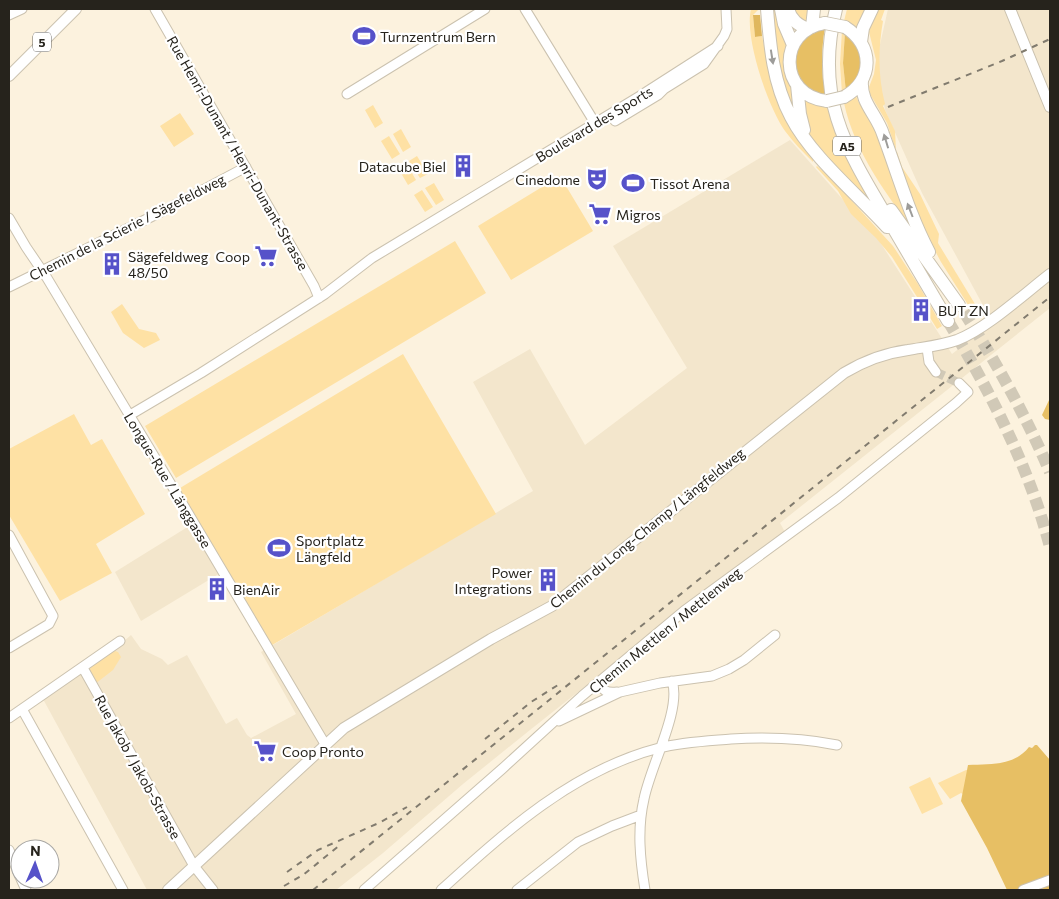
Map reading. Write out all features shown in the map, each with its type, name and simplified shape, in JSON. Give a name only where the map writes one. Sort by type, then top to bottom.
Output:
[{"type":"highway","points":[[767,9],[772,57],[780,91],[794,124],[820,156],[887,228],[916,268]]},
{"type":"highway","points":[[781,9],[784,24],[793,45]]},
{"type":"highway","points":[[788,9],[790,16],[795,22],[810,28]]},
{"type":"highway","points":[[810,28],[814,9]]},
{"type":"highway","name":"A5","points":[[836,9],[829,62],[832,96],[839,126],[857,166],[948,321]]},
{"type":"highway","name":"A5","points":[[842,9],[836,45],[835,73],[841,113],[851,141],[864,168],[884,199],[962,309],[928,250],[911,214],[880,126],[863,96],[862,81]]},
{"type":"highway","points":[[861,42],[863,28],[872,9]]},
{"type":"highway","points":[[797,86],[818,100],[827,101],[844,97],[853,91],[862,81],[867,64],[866,54],[861,42],[854,33],[845,27],[826,23],[810,28],[799,37],[793,45],[790,54],[790,67],[797,86],[803,128],[809,141],[820,156]]},
{"type":"main road","name":"5","points":[[9,76],[76,9]]},
{"type":"main road","points":[[1010,9],[1050,107]]},
{"type":"main road","name":"Chemin du Long-Champ / Längfeldweg","points":[[168,890],[324,744],[344,728],[490,638],[552,606],[844,373],[881,356],[939,346],[958,340],[975,331],[1050,274]]},
{"type":"street","points":[[9,14],[22,9]]},
{"type":"street","name":"Rue Henri-Dunant / Henri-Dunant-Strasse","points":[[155,9],[314,286],[319,298]]},
{"type":"street","points":[[347,94],[485,9]]},
{"type":"street","points":[[525,9],[595,123]]},
{"type":"street","points":[[615,120],[658,95],[664,89],[704,64],[724,36],[726,9]]},
{"type":"street","name":"Boulevard des Sports","points":[[130,415],[201,373],[319,298],[372,258],[718,46]]},
{"type":"street","name":"Chemin de la Scierie / Sägefeldweg","points":[[9,287],[165,210],[246,167]]},
{"type":"street","name":"Longue-Rue / Länggasse","points":[[9,218],[130,415],[324,744]]},
{"type":"street","points":[[927,348],[929,362],[936,372]]},
{"type":"street","name":"Chemin Mettlen / Mettlenweg","points":[[364,890],[582,696],[684,611],[838,498],[968,392],[959,383]]},
{"type":"street","points":[[9,535],[53,616],[48,624],[9,648]]},
{"type":"street","points":[[582,696],[620,692],[672,681],[712,676],[744,660],[775,634]]},
{"type":"street","points":[[9,718],[83,668],[120,640]]},
{"type":"street","name":"Rue Jakob / Jakob-Strasse","points":[[83,668],[194,866],[213,890]]},
{"type":"street","points":[[645,890],[640,856],[641,815],[645,790],[673,711],[675,689],[672,681]]},
{"type":"street","points":[[599,682],[603,690],[609,693]]},
{"type":"street","points":[[548,727],[620,692]]},
{"type":"street","points":[[22,709],[124,890]]},
{"type":"street","points":[[441,890],[492,844],[525,818],[568,788],[614,764],[659,748],[697,741],[784,738],[836,745]]},
{"type":"street","points":[[517,890],[578,842],[641,815]]},
{"type":"street","points":[[1024,890],[1050,880]]},
{"type":"shaded area","points":[[751,9],[759,9],[753,15],[755,37],[762,36],[769,71],[813,158],[813,162],[785,131],[778,120],[765,89],[754,54],[750,21]]},
{"type":"shaded area","points":[[769,9],[777,9],[786,37],[795,116],[787,101]]},
{"type":"shaded area","points":[[794,9],[810,9],[806,22],[798,18]]},
{"type":"shaded area","points":[[847,9],[866,9],[857,27],[844,21]]},
{"type":"shaded area","points":[[877,9],[885,9],[881,20],[883,21],[880,42],[880,73],[885,104],[883,106],[895,131],[896,150],[887,123],[870,94],[869,87],[874,74],[876,60],[869,32]]},
{"type":"shaded area","points":[[888,9],[1050,9],[1050,274],[991,320],[922,193],[885,110],[878,76],[879,49]]},
{"type":"shaded area","points":[[753,15],[760,15],[762,36],[755,37]]},
{"type":"shaded area","points":[[825,27],[822,62],[826,97],[801,85],[793,60],[804,37]]},
{"type":"shaded area","points":[[842,30],[845,32],[843,63],[846,92],[842,94],[840,64]]},
{"type":"shaded area","points":[[845,32],[861,52],[860,75],[846,92],[843,63]]},
{"type":"shaded area","points":[[856,96],[859,103],[869,114],[918,237],[874,174],[856,140],[844,103]]},
{"type":"shaded area","points":[[801,97],[828,106],[873,203],[836,167],[817,145],[807,128]]},
{"type":"shaded area","points":[[373,105],[383,123],[375,128],[365,110]]},
{"type":"shaded area","points":[[180,113],[194,134],[174,147],[160,126]]},
{"type":"shaded area","points":[[401,129],[411,147],[403,152],[393,134]]},
{"type":"shaded area","points":[[389,136],[400,154],[392,159],[381,141]]},
{"type":"shaded area","points":[[790,140],[878,239],[952,354],[1050,278],[1050,308],[780,523],[785,532],[680,611],[530,730],[336,890],[147,890],[43,699],[131,635],[141,649],[162,659],[168,665],[187,655],[226,724],[237,718],[247,735],[251,738],[296,714],[261,652],[533,491],[473,382],[530,349],[585,445],[687,368],[613,246]]},
{"type":"shaded area","points":[[897,152],[902,167],[920,194],[939,234],[938,243],[975,304],[970,308],[941,262],[925,232],[897,159]]},
{"type":"shaded area","points":[[417,156],[428,174],[420,178],[409,161]]},
{"type":"shaded area","points":[[406,163],[416,180],[408,185],[398,168]]},
{"type":"shaded area","points":[[817,166],[831,178],[893,246],[942,326],[937,329],[892,257],[876,238],[851,214],[838,191]]},
{"type":"shaded area","points":[[560,176],[593,231],[511,280],[478,226]]},
{"type":"shaded area","points":[[434,183],[444,200],[436,205],[425,188]]},
{"type":"shaded area","points":[[422,190],[433,207],[425,212],[414,195]]},
{"type":"shaded area","points":[[455,241],[486,293],[176,478],[145,426]]},
{"type":"shaded area","points":[[122,304],[139,329],[156,333],[160,340],[144,348],[123,333],[111,312]]},
{"type":"shaded area","points":[[403,354],[496,514],[267,648],[175,491]]},
{"type":"shaded area","points":[[1050,398],[1050,420],[1045,419],[1042,415]]},
{"type":"shaded area","points":[[74,414],[91,445],[102,439],[145,514],[96,544],[112,573],[60,601],[9,515],[9,449]]},
{"type":"shaded area","points":[[194,523],[222,572],[141,621],[115,572]]},
{"type":"shaded area","points":[[112,650],[118,652],[121,657],[113,670],[95,684],[89,674],[91,665]]},
{"type":"shaded area","points":[[1035,745],[1050,760],[1050,890],[1007,890],[987,848],[961,801],[968,765],[1009,761]]},
{"type":"shaded area","points":[[966,770],[997,770],[966,796],[961,793],[950,799],[938,783]]},
{"type":"shaded area","points":[[930,777],[943,804],[922,814],[909,787]]},
{"type":"tunnel","points":[[964,312],[1010,390],[1050,472]]},
{"type":"tunnel","points":[[948,321],[979,375],[1007,430],[1031,488],[1050,547]]},
{"type":"tunnel","points":[[936,372],[959,383]]},
{"type":"railway","points":[[888,107],[1002,61],[1050,39]]},
{"type":"railway","points":[[313,890],[1050,297]]},
{"type":"railway","points":[[485,739],[531,702],[558,685]]},
{"type":"railway","points":[[287,872],[318,850],[381,822],[407,807]]},
{"type":"railway","points":[[284,886],[303,875],[340,845]]},
{"type":"place","name":"Turnzentrum Bern","points":[[364,36]]},
{"type":"place","name":"Datacube Biel","points":[[463,166]]},
{"type":"place","name":"Cinedome","points":[[597,179]]},
{"type":"place","name":"Tissot Arena","points":[[633,183]]},
{"type":"place","name":"Migros","points":[[600,214]]},
{"type":"place","name":"Coop","points":[[266,256]]},
{"type":"place","name":"Sägefeldweg 48/50","points":[[112,264]]},
{"type":"place","name":"BUT ZN","points":[[921,310]]},
{"type":"place","name":"Sportplatz Längfeld","points":[[279,548]]},
{"type":"place","name":"Power Integrations","points":[[548,580]]},
{"type":"place","name":"BienAir","points":[[217,589]]},
{"type":"place","name":"Coop Pronto","points":[[265,751]]}]
